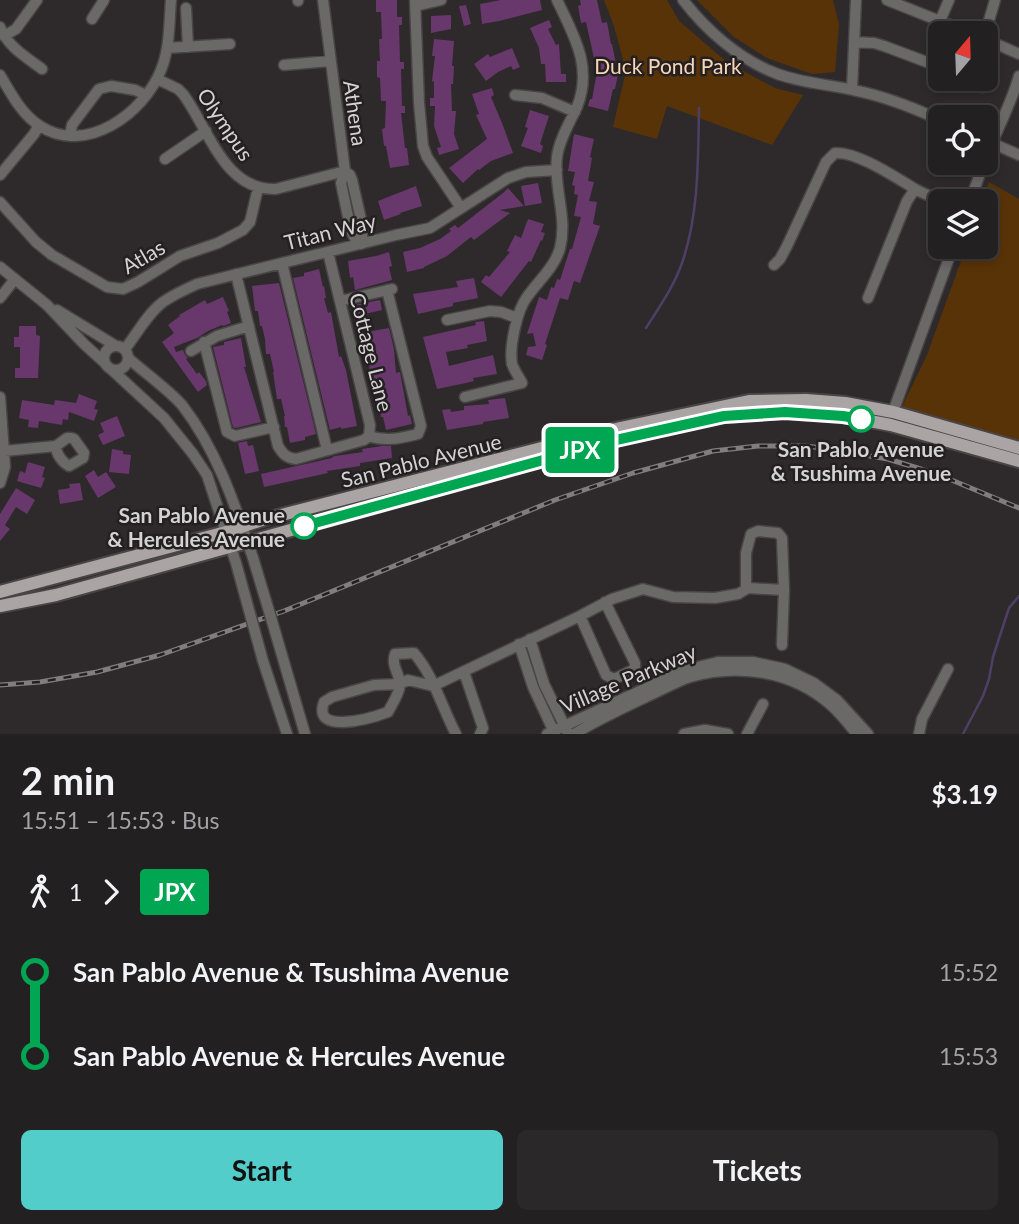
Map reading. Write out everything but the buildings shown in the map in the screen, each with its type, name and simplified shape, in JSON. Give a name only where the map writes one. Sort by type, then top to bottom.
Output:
[{"type":"main road","name":"San Pablo Avenue","points":[[0,592],[620,428],[749,401],[806,400],[845,403],[893,412],[1019,448]]},
{"type":"main road","name":"San Pablo Avenue","points":[[0,606],[56,595],[616,440],[734,415],[785,412],[843,416],[891,425],[1019,461]]},
{"type":"street","points":[[37,0],[16,29],[2,31],[13,47],[42,69]]},
{"type":"street","points":[[92,19],[104,0]]},
{"type":"street","points":[[0,77],[22,109],[39,125],[53,132],[70,136],[85,135],[109,127],[130,113],[157,79],[167,48],[171,0]]},
{"type":"street","name":"Athena","points":[[323,0],[345,171],[352,180],[363,228],[361,244]]},
{"type":"street","points":[[441,0],[415,3],[423,146],[427,157],[461,208]]},
{"type":"street","points":[[465,397],[522,383],[512,365],[517,318],[522,304],[555,260],[561,246],[558,150],[581,94],[583,66],[575,37],[557,0]]},
{"type":"street","points":[[683,0],[705,26],[726,44],[774,73],[805,82],[852,89],[892,99],[928,115]]},
{"type":"street","points":[[852,89],[856,0]]},
{"type":"street","points":[[894,1],[940,21],[949,0]]},
{"type":"street","points":[[989,21],[995,0]]},
{"type":"street","points":[[186,8],[188,47]]},
{"type":"street","points":[[854,42],[879,44],[928,62]]},
{"type":"street","points":[[167,48],[230,44]]},
{"type":"street","points":[[998,45],[1019,54]]},
{"type":"street","name":"Athena","points":[[284,65],[330,61]]},
{"type":"street","points":[[998,124],[1012,100],[1019,76]]},
{"type":"street","name":"Olympus","points":[[157,79],[183,94],[231,170],[244,182],[258,188],[281,188],[345,171]]},
{"type":"street","points":[[70,136],[72,125],[99,89],[116,86],[146,95]]},
{"type":"street","points":[[516,95],[541,98],[575,112]]},
{"type":"street","points":[[0,175],[39,125]]},
{"type":"street","points":[[164,159],[206,131]]},
{"type":"street","points":[[998,146],[1019,155]]},
{"type":"street","points":[[774,265],[787,246],[826,162],[835,153],[849,155],[928,194]]},
{"type":"street","name":"Titan Way","points":[[108,366],[106,351],[123,351],[163,302],[197,284],[429,228],[508,178],[526,172],[557,170]]},
{"type":"street","name":"Atlas","points":[[0,202],[36,242],[52,255],[107,287],[123,289],[180,257],[212,246],[243,230],[250,222],[258,188]]},
{"type":"street","points":[[868,298],[907,201],[915,189]]},
{"type":"street","name":"Cottage Lane","points":[[236,274],[278,446],[283,454],[296,459],[364,440],[369,436],[370,425],[328,252]]},
{"type":"street","points":[[893,412],[949,259]]},
{"type":"street","points":[[282,263],[327,450]]},
{"type":"street","points":[[0,267],[47,305],[84,344],[164,418],[207,475],[287,734]]},
{"type":"street","points":[[0,298],[15,279]]},
{"type":"street","points":[[341,301],[390,289],[421,426],[418,434],[394,440],[369,436]]},
{"type":"street","points":[[47,305],[123,351],[180,404],[204,439],[230,489],[243,526],[305,734]]},
{"type":"street","points":[[447,320],[490,311],[517,318]]},
{"type":"street","points":[[191,351],[224,333],[249,326]]},
{"type":"street","points":[[204,342],[227,432],[235,436],[274,427]]},
{"type":"street","points":[[108,366],[123,369],[128,362],[123,351]]},
{"type":"street","points":[[0,397],[5,467],[0,483]]},
{"type":"street","points":[[4,451],[56,446]]},
{"type":"street","points":[[746,589],[746,553],[751,534],[758,531],[778,533],[782,538],[784,590],[782,645]]},
{"type":"street","points":[[456,734],[433,686],[422,662],[414,653],[395,654],[392,661],[400,684],[388,712],[338,728],[327,726],[323,722],[321,712],[324,702],[332,697],[374,685],[400,684],[408,680],[433,686],[605,602],[643,589],[673,597],[715,598],[738,594],[748,588],[784,590]]},
{"type":"street","points":[[580,615],[606,675],[614,679],[635,669],[635,663],[605,602]]},
{"type":"street","points":[[530,639],[544,684],[569,731]]},
{"type":"street","points":[[519,644],[551,733]]},
{"type":"street","name":"Village Parkway","points":[[569,731],[685,670],[718,662],[753,662],[785,669],[814,683],[837,700],[868,734]]},
{"type":"street","points":[[919,734],[922,719],[948,668]]},
{"type":"street","name":"Village Parkway","points":[[551,733],[569,731],[594,722],[688,678],[719,670],[752,670],[782,677],[810,690],[832,706],[857,734]]},
{"type":"street","points":[[464,672],[483,729],[480,734]]},
{"type":"street","points":[[747,734],[763,704]]},
{"type":"street","points":[[684,734],[705,730],[728,734]]},
{"type":"green space","name":"Duck Pond Park","points":[[604,0],[667,0],[679,21],[728,63],[775,88],[803,95],[772,145],[667,106],[657,139],[613,127],[626,71]]},
{"type":"green space","points":[[697,0],[833,0],[839,25],[835,72],[812,74],[767,58],[734,37]]},
{"type":"green space","points":[[989,182],[1019,199],[1019,459],[910,431],[899,413],[927,355],[962,259],[998,259],[998,189],[987,189]]},
{"type":"waterway","points":[[646,328],[676,278],[688,242],[697,185],[699,108]]},
{"type":"waterway","points":[[963,734],[983,696],[1009,608],[1019,596]]},
{"type":"railway","points":[[0,685],[40,682],[97,672],[160,655],[284,611],[555,500],[633,473],[713,451],[758,446],[805,446],[888,459],[937,474],[1019,508]]},
{"type":"bus line","name":"JPX","points":[[304,526],[616,440],[724,416],[806,412],[861,419]]},
{"type":"place","name":"San Pablo Avenue & Tsushima Avenue","points":[[861,419]]},
{"type":"place","name":"San Pablo Avenue & Hercules Avenue","points":[[304,526]]}]
